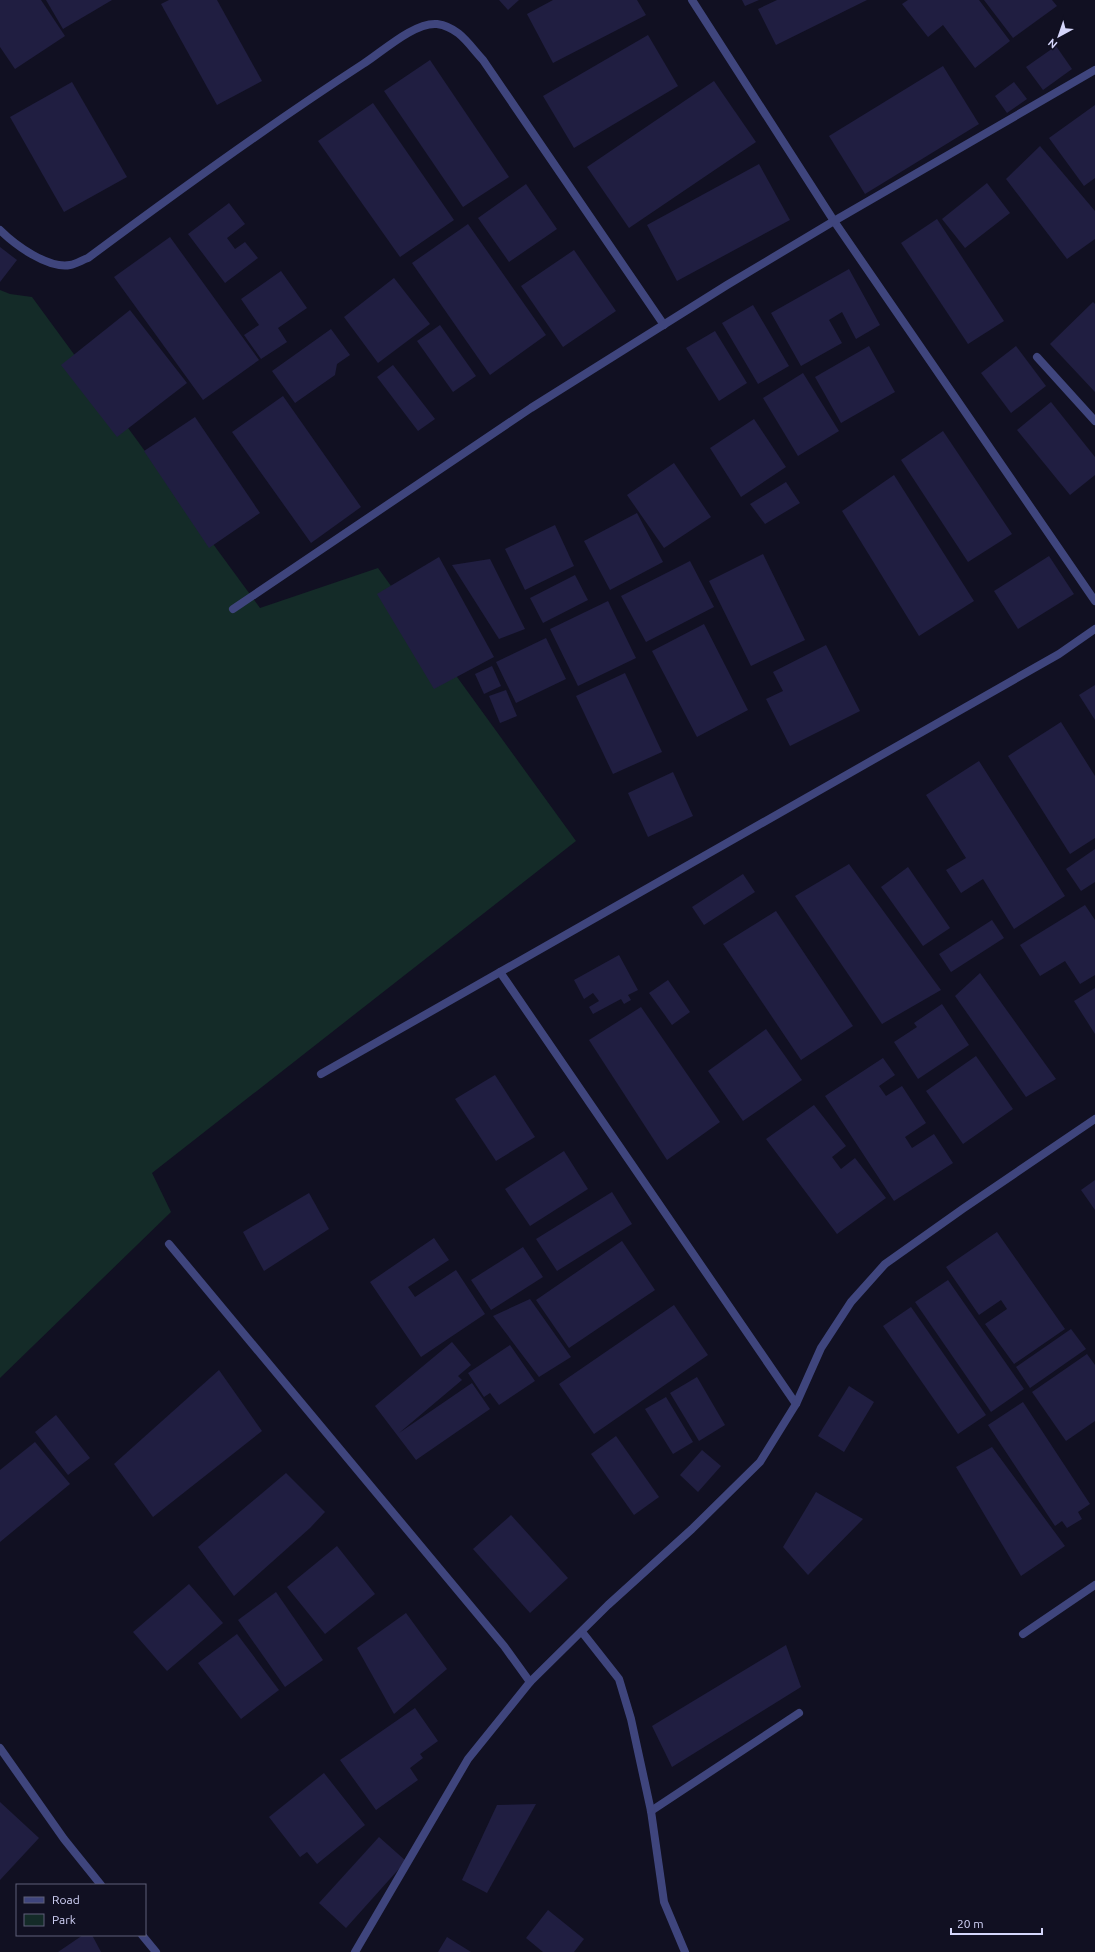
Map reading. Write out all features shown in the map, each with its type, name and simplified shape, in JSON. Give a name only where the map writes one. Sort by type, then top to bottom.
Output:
[{"type":"street","points":[[692,0],[834,220],[1095,601]]},
{"type":"street","points":[[0,230],[24,248],[50,264],[70,265],[88,258],[301,104],[379,54],[403,36],[424,26],[436,24],[455,29],[483,60],[664,325]]},
{"type":"street","points":[[232,609],[531,408],[834,220],[1095,70]]},
{"type":"street","points":[[1037,357],[1095,421]]},
{"type":"street","points":[[320,1074],[1059,654],[1095,629]]},
{"type":"street","points":[[500,972],[796,1404]]},
{"type":"street","points":[[355,1952],[468,1758],[530,1682],[608,1605],[692,1529],[760,1462],[796,1404],[821,1348],[851,1302],[885,1264],[1095,1119]]},
{"type":"street","points":[[169,1244],[504,1646],[530,1682]]},
{"type":"street","points":[[1023,1634],[1095,1585]]},
{"type":"street","points":[[582,1632],[619,1679],[631,1719],[651,1811],[664,1902],[685,1952]]},
{"type":"street","points":[[651,1811],[799,1713]]},
{"type":"street","points":[[0,1748],[64,1839],[100,1884]]},
{"type":"street","points":[[143,1936],[156,1952]]},
{"type":"green space","points":[[0,290],[10,294],[32,297],[260,608],[378,568],[576,841],[152,1173],[171,1212],[0,1378]]},
{"type":"building","points":[[0,0],[41,0],[65,36],[15,69],[0,47]]},
{"type":"building","points":[[46,0],[112,0],[63,29]]},
{"type":"building","points":[[169,0],[217,0],[262,81],[217,105],[161,4]]},
{"type":"building","points":[[499,0],[519,0],[508,10]]},
{"type":"building","points":[[553,0],[637,0],[646,15],[553,63],[527,14]]},
{"type":"building","points":[[742,0],[759,0],[745,6]]},
{"type":"building","points":[[777,0],[867,0],[776,45],[758,9]]},
{"type":"building","points":[[908,0],[979,0],[1010,41],[975,68],[943,25],[928,37],[902,4]]},
{"type":"building","points":[[984,0],[1052,0],[1057,6],[1013,38]]},
{"type":"building","points":[[648,35],[678,86],[574,148],[543,96]]},
{"type":"building","points":[[1056,46],[1072,69],[1043,90],[1026,67]]},
{"type":"building","points":[[430,60],[509,177],[463,207],[384,91]]},
{"type":"building","points":[[943,66],[979,124],[865,194],[829,136]]},
{"type":"building","points":[[714,81],[756,142],[629,228],[587,167]]},
{"type":"building","points":[[72,82],[127,177],[64,212],[10,117]]},
{"type":"building","points":[[1014,82],[1027,99],[1007,113],[995,96]]},
{"type":"building","points":[[373,103],[454,220],[400,257],[318,141]]},
{"type":"building","points":[[1095,105],[1095,178],[1084,186],[1049,138]]},
{"type":"building","points":[[1040,146],[1095,211],[1095,239],[1067,259],[1006,179]]},
{"type":"building","points":[[759,164],[790,220],[677,281],[647,225]]},
{"type":"building","points":[[987,183],[1010,213],[965,248],[942,219]]},
{"type":"building","points":[[526,184],[557,229],[509,262],[478,218]]},
{"type":"building","points":[[229,203],[245,224],[227,238],[235,249],[245,242],[258,258],[225,283],[188,234]]},
{"type":"building","points":[[937,219],[1004,321],[968,344],[901,243]]},
{"type":"building","points":[[468,224],[546,335],[490,375],[412,263]]},
{"type":"building","points":[[170,237],[259,360],[203,400],[114,277]]},
{"type":"building","points":[[0,247],[17,260],[0,282]]},
{"type":"building","points":[[574,250],[616,311],[563,347],[521,286]]},
{"type":"building","points":[[849,269],[880,325],[856,339],[842,312],[829,320],[842,343],[801,366],[771,313]]},
{"type":"building","points":[[281,271],[307,308],[278,328],[287,342],[261,359],[244,335],[259,325],[241,299]]},
{"type":"building","points":[[394,278],[430,324],[378,363],[344,317]]},
{"type":"building","points":[[1093,302],[1095,304],[1095,392],[1050,344]]},
{"type":"building","points":[[753,305],[789,366],[758,384],[722,323]]},
{"type":"building","points":[[130,310],[187,383],[117,437],[61,365]]},
{"type":"building","points":[[440,325],[476,376],[453,392],[417,341]]},
{"type":"building","points":[[331,329],[350,355],[337,364],[335,375],[295,403],[272,371]]},
{"type":"building","points":[[715,331],[747,383],[719,401],[686,348]]},
{"type":"building","points":[[869,346],[895,392],[841,423],[815,377]]},
{"type":"building","points":[[1016,346],[1046,386],[1011,413],[981,373]]},
{"type":"building","points":[[393,365],[435,419],[418,431],[377,377]]},
{"type":"building","points":[[803,373],[839,431],[798,456],[763,398]]},
{"type":"building","points":[[283,396],[361,507],[311,543],[232,432]]},
{"type":"building","points":[[1051,402],[1095,457],[1095,475],[1070,495],[1017,430]]},
{"type":"building","points":[[195,417],[260,513],[209,548],[144,451]]},
{"type":"building","points":[[754,419],[786,467],[741,497],[710,448]]},
{"type":"building","points":[[943,431],[1012,534],[968,562],[901,460]]},
{"type":"building","points":[[674,463],[711,517],[664,548],[627,495]]},
{"type":"building","points":[[894,475],[974,601],[919,636],[842,511]]},
{"type":"building","points":[[786,482],[800,503],[765,524],[750,504]]},
{"type":"building","points":[[637,513],[663,562],[610,590],[584,541]]},
{"type":"building","points":[[555,525],[574,566],[525,590],[505,549]]},
{"type":"building","points":[[763,554],[805,640],[751,666],[709,581]]},
{"type":"building","points":[[1049,556],[1074,594],[1018,629],[994,591]]},
{"type":"building","points":[[439,557],[494,657],[434,689],[377,594]]},
{"type":"building","points":[[490,559],[525,629],[499,639],[452,565]]},
{"type":"building","points":[[690,561],[714,607],[646,642],[621,596]]},
{"type":"building","points":[[575,575],[588,600],[543,623],[530,598]]},
{"type":"building","points":[[608,601],[636,658],[578,686],[550,629]]},
{"type":"building","points":[[704,624],[748,710],[697,737],[652,651]]},
{"type":"building","points":[[546,638],[566,679],[516,703],[496,662]]},
{"type":"building","points":[[826,645],[860,711],[790,746],[766,699],[783,691],[773,672]]},
{"type":"building","points":[[492,666],[501,686],[484,694],[475,674]]},
{"type":"building","points":[[625,673],[662,752],[613,774],[576,696]]},
{"type":"building","points":[[1095,685],[1095,720],[1079,695]]},
{"type":"building","points":[[506,690],[517,716],[500,723],[489,696]]},
{"type":"building","points":[[1061,722],[1095,776],[1095,838],[1070,854],[1008,756]]},
{"type":"building","points":[[979,761],[1065,896],[1014,929],[983,879],[961,893],[946,870],[966,858],[926,795]]},
{"type":"building","points":[[673,772],[693,816],[648,837],[628,793]]},
{"type":"building","points":[[1095,849],[1095,882],[1081,891],[1066,869]]},
{"type":"building","points":[[849,864],[941,990],[882,1024],[795,896]]},
{"type":"building","points":[[908,867],[950,928],[923,946],[881,887]]},
{"type":"building","points":[[743,874],[755,892],[704,925],[692,907]]},
{"type":"building","points":[[1085,905],[1095,920],[1095,975],[1080,984],[1065,961],[1040,976],[1020,945]]},
{"type":"building","points":[[776,911],[853,1026],[801,1060],[723,944]]},
{"type":"building","points":[[992,920],[1004,938],[951,972],[939,954]]},
{"type":"building","points":[[619,955],[638,990],[628,995],[631,1000],[624,1004],[621,999],[593,1014],[589,1007],[599,1001],[593,993],[584,999],[574,980]]},
{"type":"building","points":[[980,973],[1056,1079],[1026,1097],[955,996]]},
{"type":"building","points":[[668,980],[690,1012],[672,1025],[649,993]]},
{"type":"building","points":[[1095,988],[1095,1034],[1074,1001]]},
{"type":"building","points":[[942,1004],[969,1045],[918,1079],[894,1042],[917,1027],[914,1023]]},
{"type":"building","points":[[641,1007],[720,1122],[667,1160],[589,1040]]},
{"type":"building","points":[[766,1029],[802,1080],[743,1121],[708,1071]]},
{"type":"building","points":[[976,1056],[1013,1109],[963,1144],[926,1091]]},
{"type":"building","points":[[883,1058],[895,1075],[879,1086],[886,1096],[902,1086],[926,1123],[905,1137],[912,1148],[934,1134],[953,1163],[894,1201],[825,1096]]},
{"type":"building","points":[[495,1075],[535,1137],[496,1161],[455,1099]]},
{"type":"building","points":[[814,1105],[846,1146],[832,1157],[841,1169],[855,1158],[886,1198],[837,1234],[766,1139]]},
{"type":"building","points":[[564,1151],[588,1189],[530,1226],[505,1189]]},
{"type":"building","points":[[1095,1180],[1095,1210],[1081,1190]]},
{"type":"building","points":[[612,1192],[632,1224],[557,1271],[536,1239]]},
{"type":"building","points":[[309,1193],[329,1229],[264,1271],[243,1232]]},
{"type":"building","points":[[997,1232],[1065,1329],[1014,1364],[985,1324],[1007,1309],[1001,1300],[979,1315],[946,1267]]},
{"type":"building","points":[[434,1238],[449,1260],[408,1287],[415,1297],[456,1270],[485,1314],[421,1357],[370,1282]]},
{"type":"building","points":[[622,1241],[655,1290],[569,1348],[536,1300]]},
{"type":"building","points":[[523,1247],[543,1277],[491,1310],[471,1280]]},
{"type":"building","points":[[948,1280],[1024,1389],[991,1412],[915,1302]]},
{"type":"building","points":[[530,1299],[571,1357],[539,1377],[493,1316]]},
{"type":"building","points":[[674,1305],[708,1355],[594,1434],[559,1384]]},
{"type":"building","points":[[911,1307],[986,1415],[958,1434],[883,1326]]},
{"type":"building","points":[[1071,1329],[1086,1349],[1030,1388],[1016,1367]]},
{"type":"building","points":[[452,1342],[471,1365],[458,1376],[462,1380],[399,1433],[472,1383],[490,1409],[416,1460],[375,1406]]},
{"type":"building","points":[[510,1345],[535,1381],[499,1405],[490,1393],[484,1397],[468,1373]]},
{"type":"building","points":[[1087,1354],[1095,1365],[1095,1421],[1066,1441],[1032,1392]]},
{"type":"building","points":[[219,1370],[262,1431],[153,1517],[114,1464]]},
{"type":"building","points":[[697,1377],[725,1425],[699,1441],[670,1393]]},
{"type":"building","points":[[849,1386],[874,1402],[844,1452],[818,1436]]},
{"type":"building","points":[[666,1397],[693,1442],[673,1454],[645,1409]]},
{"type":"building","points":[[1023,1402],[1090,1504],[1078,1512],[1082,1519],[1067,1528],[1062,1521],[1055,1526],[988,1425]]},
{"type":"building","points":[[56,1415],[90,1458],[68,1475],[35,1432]]},
{"type":"building","points":[[616,1436],[659,1497],[634,1515],[591,1454]]},
{"type":"building","points":[[35,1442],[70,1484],[0,1542],[0,1470]]},
{"type":"building","points":[[992,1447],[1065,1546],[1021,1576],[956,1467]]},
{"type":"building","points":[[702,1450],[721,1466],[698,1492],[680,1475]]},
{"type":"building","points":[[286,1473],[325,1512],[310,1528],[234,1596],[198,1547]]},
{"type":"building","points":[[816,1492],[863,1519],[808,1575],[783,1547]]},
{"type":"building","points":[[511,1515],[568,1578],[530,1613],[473,1549]]},
{"type":"building","points":[[337,1546],[375,1594],[325,1634],[287,1587]]},
{"type":"building","points":[[189,1584],[223,1623],[167,1671],[133,1632]]},
{"type":"building","points":[[276,1592],[323,1660],[285,1687],[238,1620]]},
{"type":"building","points":[[406,1613],[447,1669],[394,1714],[357,1648]]},
{"type":"building","points":[[237,1634],[279,1690],[241,1719],[198,1663]]},
{"type":"building","points":[[786,1645],[801,1687],[672,1767],[652,1726]]},
{"type":"building","points":[[415,1708],[438,1741],[420,1754],[423,1758],[410,1768],[418,1780],[376,1810],[340,1760]]},
{"type":"building","points":[[324,1773],[365,1825],[317,1864],[307,1852],[300,1857],[269,1817]]},
{"type":"building","points":[[0,1802],[39,1838],[0,1880]]},
{"type":"building","points":[[536,1804],[487,1893],[462,1880],[497,1805]]},
{"type":"building","points":[[379,1837],[406,1861],[346,1928],[319,1903]]},
{"type":"building","points":[[548,1910],[584,1939],[574,1952],[543,1952],[526,1938]]},
{"type":"building","points":[[82,1936],[93,1936],[101,1952],[58,1952]]},
{"type":"building","points":[[447,1937],[471,1952],[438,1952]]}]
